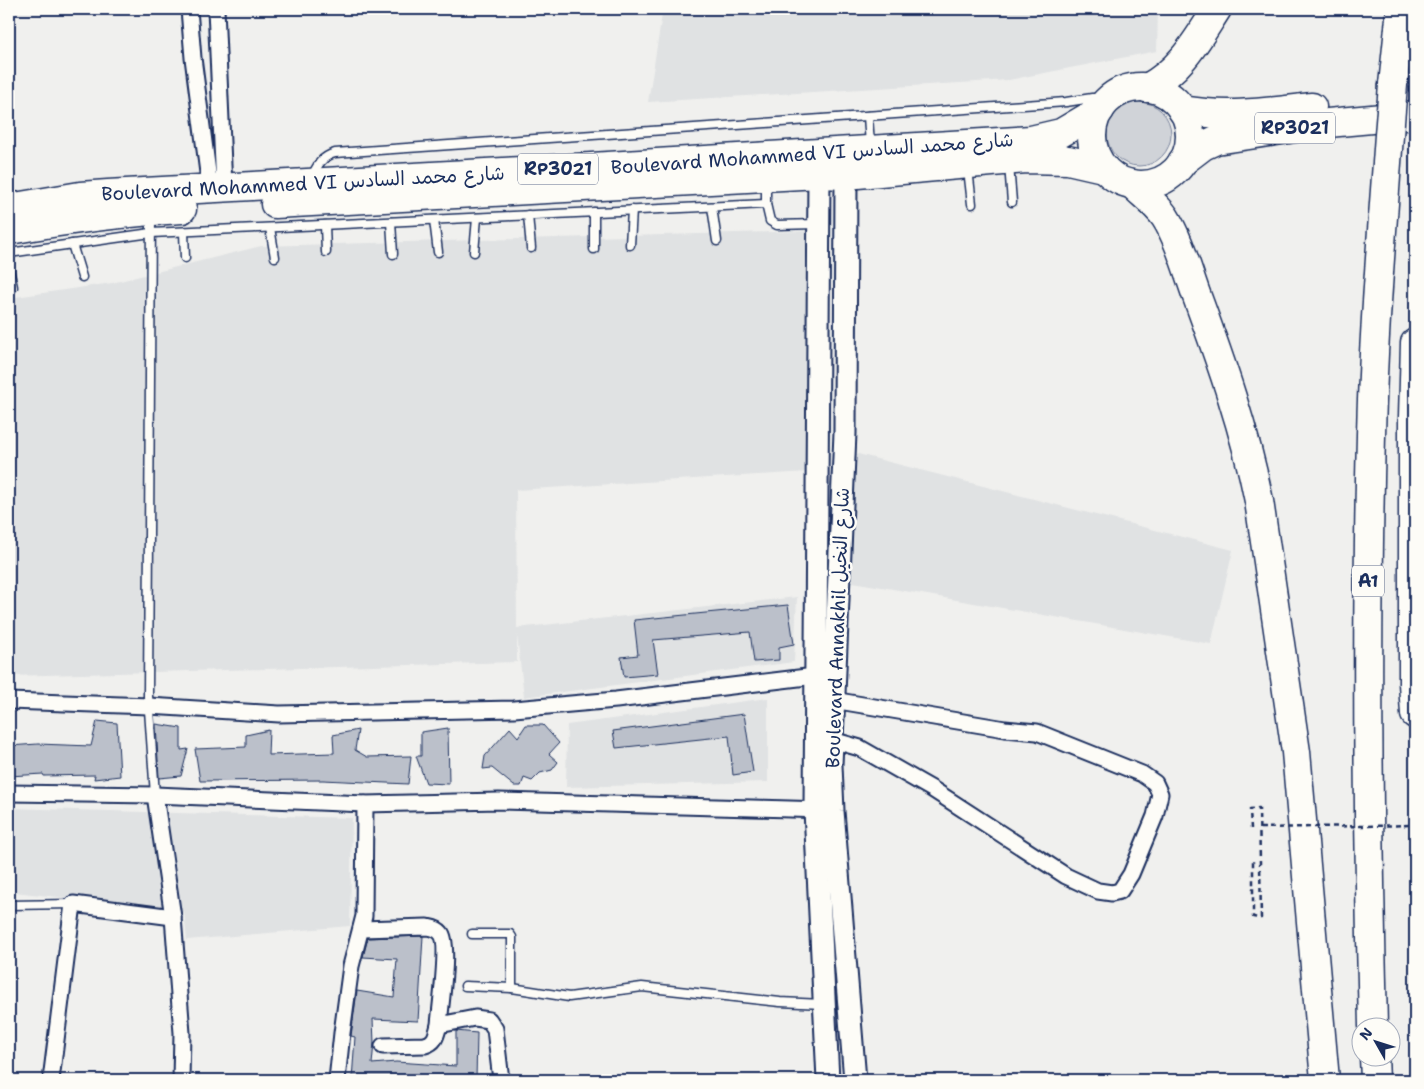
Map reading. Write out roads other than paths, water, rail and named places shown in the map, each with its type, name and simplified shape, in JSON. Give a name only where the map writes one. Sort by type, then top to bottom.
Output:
[{"type":"highway","points":[[1147,88],[1171,73],[1217,9]]},
{"type":"highway","name":"A1","points":[[1373,1016],[1367,650],[1370,482],[1377,309],[1389,135],[1404,90],[1401,9]]},
{"type":"highway","points":[[1147,88],[1167,95],[1182,110]]},
{"type":"highway","name":"RP3021","points":[[1106,104],[1131,89],[1147,88]]},
{"type":"highway","name":"RP3021","points":[[1182,110],[1214,115],[1246,114],[1404,90]]},
{"type":"highway","name":"Boulevard Mohammed VI شارع محمد السادس","points":[[9,208],[80,196],[1031,140],[1070,129],[1106,104]]},
{"type":"highway","points":[[1103,168],[1097,157],[1092,140],[1093,127],[1106,104]]},
{"type":"highway","name":"RP3021","points":[[1103,168],[1119,180],[1144,185],[1161,181],[1175,171],[1187,152],[1190,136],[1189,125],[1182,110]]},
{"type":"highway","name":"RP3021","points":[[1182,162],[1203,146],[1216,140],[1328,123],[1415,115]]},
{"type":"highway","name":"Boulevard Mohammed VI شارع محمد السادس","points":[[9,230],[59,221],[151,222],[766,190],[832,175],[1026,159],[1068,160],[1103,168]]},
{"type":"highway","points":[[1132,184],[1160,210],[1173,233],[1220,357],[1238,412],[1255,479],[1296,752],[1325,1080]]},
{"type":"highway","points":[[1415,343],[1412,426],[1413,683],[1415,714]]},
{"type":"highway","points":[[1374,1066],[1375,1080]]},
{"type":"street","points":[[189,9],[193,58],[217,188]]},
{"type":"street","points":[[216,9],[217,188]]},
{"type":"street","name":"Boulevard Annakhil شارع النخيل","points":[[832,175],[819,224],[815,676],[824,810],[855,1080]]},
{"type":"street","name":"Boulevard Annakhil شارع النخيل","points":[[828,1080],[824,1004],[824,810],[831,765],[845,433],[832,175]]},
{"type":"street","points":[[9,701],[149,706],[279,714],[514,709],[616,700],[815,676]]},
{"type":"street","points":[[832,740],[860,748],[932,789],[1066,876],[1098,891],[1112,893],[1120,890],[1131,874],[1155,816],[1160,794],[1155,783],[1142,774],[1037,732],[1005,729],[833,700]]},
{"type":"street","points":[[9,792],[155,795],[365,804],[500,801],[824,810]]},
{"type":"street","points":[[155,795],[173,917],[182,1033],[181,1080]]},
{"type":"street","points":[[338,1080],[351,966],[364,916],[365,804]]},
{"type":"street","points":[[51,1080],[73,904],[173,917]]},
{"type":"street","points":[[361,928],[427,927],[436,929],[442,934],[446,947],[439,1025],[436,1037],[432,1043],[425,1045],[383,1046]]},
{"type":"street","points":[[439,1025],[475,1018],[489,1020],[494,1029],[501,1080]]},
{"type":"lane","points":[[310,183],[318,163],[326,156],[335,153],[1066,102],[1092,98],[1106,104]]},
{"type":"lane","points":[[868,116],[870,150]]},
{"type":"lane","points":[[1009,161],[1012,202]]},
{"type":"lane","points":[[967,164],[972,204]]},
{"type":"lane","points":[[9,253],[72,244],[151,222],[184,232],[712,207],[766,190],[770,221],[777,225],[819,224]]},
{"type":"lane","points":[[712,207],[717,241]]},
{"type":"lane","points":[[630,245],[632,210]]},
{"type":"lane","points":[[594,212],[594,249]]},
{"type":"lane","points":[[528,215],[531,248]]},
{"type":"lane","points":[[474,252],[477,218]]},
{"type":"lane","points":[[434,220],[438,252]]},
{"type":"lane","points":[[151,222],[149,706],[155,795]]},
{"type":"lane","points":[[391,222],[393,254]]},
{"type":"lane","points":[[325,225],[326,252]]},
{"type":"lane","points":[[270,228],[275,257]]},
{"type":"lane","points":[[184,232],[185,258]]},
{"type":"lane","points":[[72,244],[82,277]]},
{"type":"lane","points":[[9,269],[12,287]]},
{"type":"lane","points":[[9,905],[73,904]]},
{"type":"lane","points":[[472,934],[510,934],[512,937],[512,988]]},
{"type":"lane","points":[[465,986],[512,988],[569,997],[642,987],[780,1002],[824,1004]]}]
